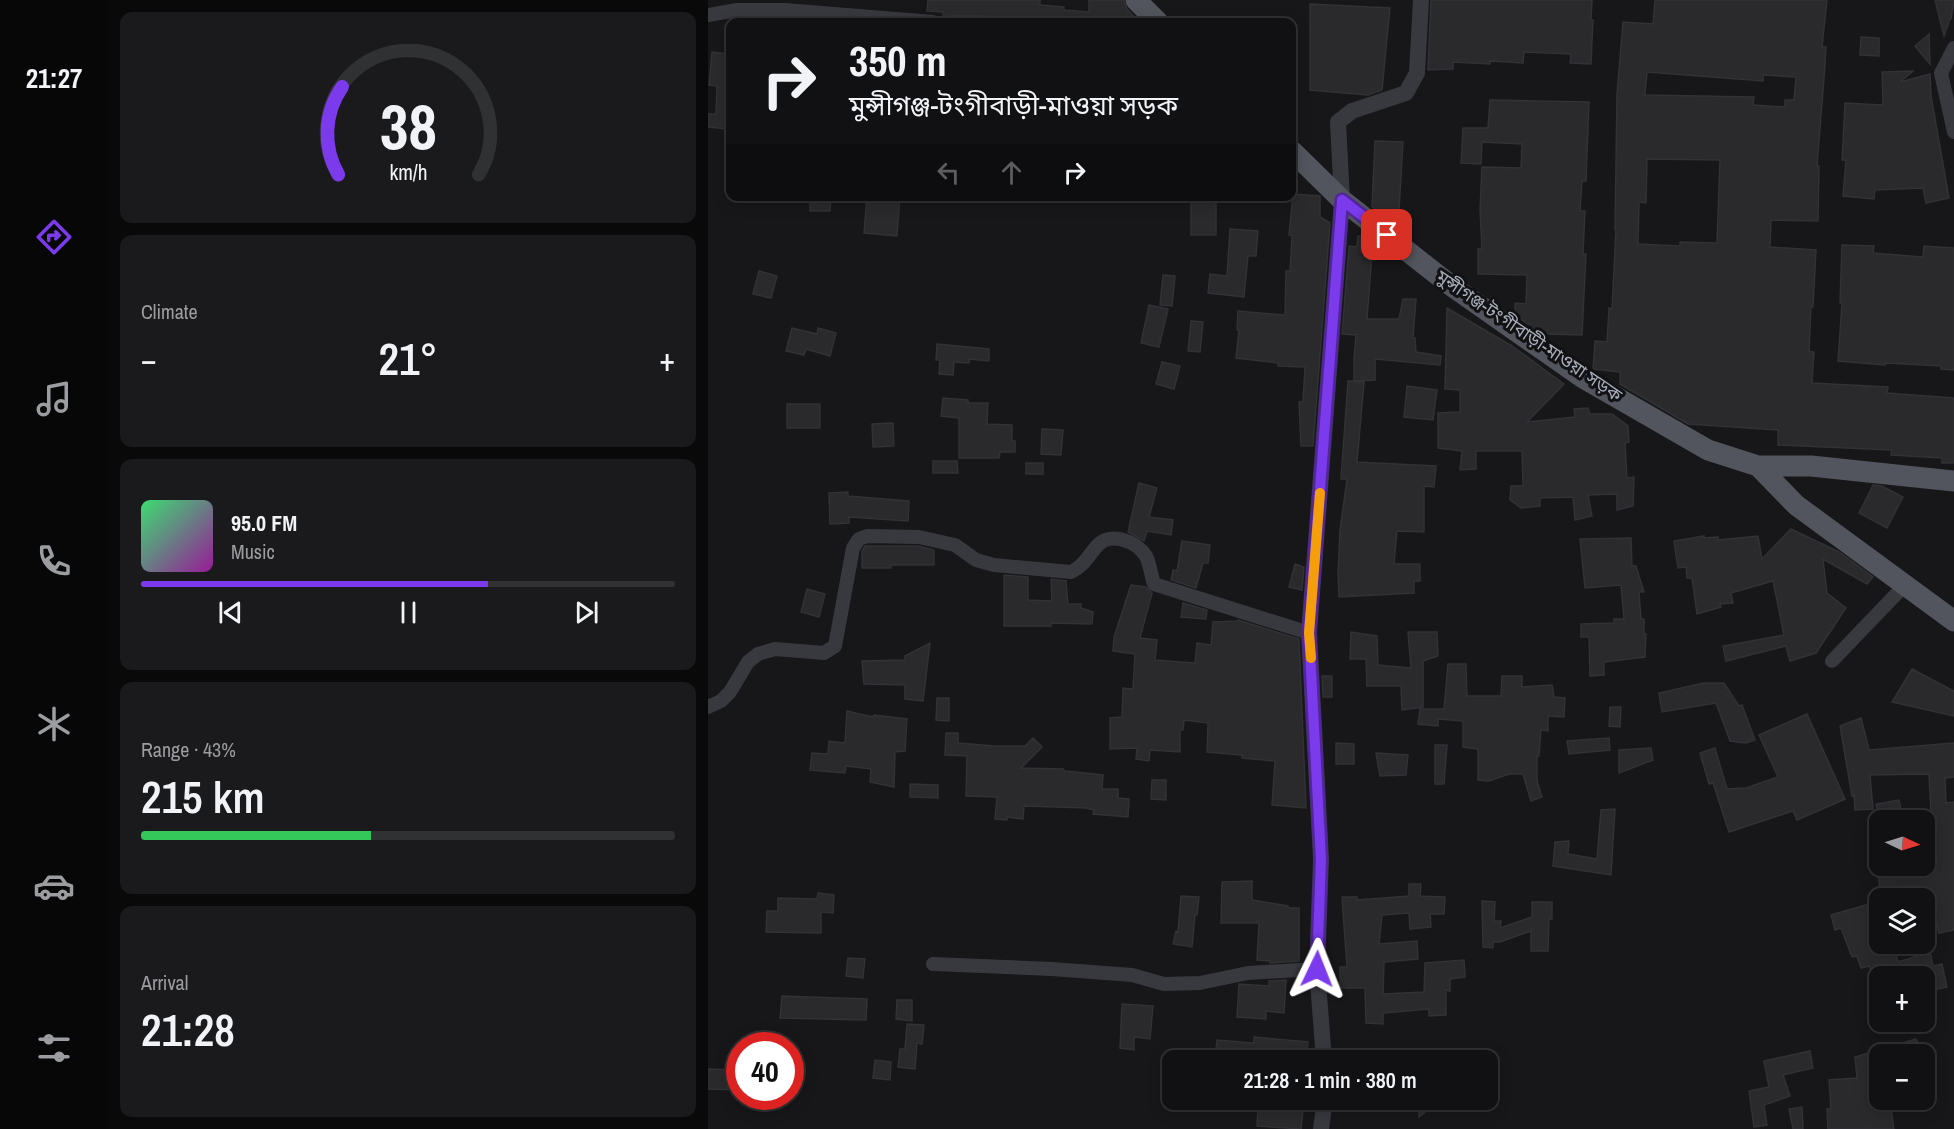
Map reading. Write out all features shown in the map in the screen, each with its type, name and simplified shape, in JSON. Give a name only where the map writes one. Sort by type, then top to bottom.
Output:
[{"type":"main road","points":[[1136,0],[1154,18]]},
{"type":"main road","name":"মুন্সীগঞ্জ-টংগীবাড়ী-মাওয়া সড়ক","points":[[1296,155],[1342,200],[1453,287],[1583,378],[1708,450],[1758,466]]},
{"type":"main road","points":[[1758,466],[1811,466],[1954,481]]},
{"type":"main road","points":[[1758,466],[1796,505],[1954,621]]},
{"type":"street","points":[[1323,1050],[1317,969],[1321,859],[1309,633],[1342,200],[1338,122],[1352,111],[1406,93],[1417,73],[1421,0]]},
{"type":"street","points":[[708,15],[737,10],[785,10],[884,18]]},
{"type":"street","points":[[1954,48],[1941,73],[1954,132]]},
{"type":"street","points":[[708,707],[721,701],[730,692],[748,663],[758,654],[775,649],[824,653],[835,646],[853,548],[859,538],[867,536],[919,537],[955,545],[976,560],[994,565],[1071,572],[1081,568],[1099,544],[1108,538],[1116,538],[1137,548],[1146,557],[1154,584],[1309,633]]},
{"type":"street","points":[[1832,661],[1905,585]]},
{"type":"street","points":[[933,964],[1132,975],[1164,984],[1200,983],[1248,973],[1317,969]]},
{"type":"street","points":[[1321,1129],[1323,1110]]},
{"type":"building","points":[[928,0],[1040,0],[1040,5],[1089,12],[1089,0],[1124,0],[1127,9],[1135,18],[989,18],[989,16],[943,15],[943,12],[927,11]]},
{"type":"building","points":[[1431,0],[1592,0],[1591,64],[1570,63],[1571,54],[1524,52],[1523,63],[1453,62],[1453,69],[1428,70]]},
{"type":"building","points":[[1655,0],[1827,0],[1822,47],[1826,47],[1817,166],[1819,166],[1818,221],[1771,220],[1770,247],[1816,250],[1809,351],[1814,352],[1812,383],[1888,387],[1887,393],[1954,398],[1954,463],[1942,463],[1942,458],[1891,455],[1892,450],[1778,445],[1778,430],[1688,424],[1620,384],[1620,372],[1593,369],[1595,341],[1607,342],[1609,308],[1612,309],[1616,230],[1617,94],[1623,22],[1653,24]],"holes":[[[1647,72],[1763,81],[1763,75],[1796,77],[1794,100],[1785,100],[1785,107],[1753,105],[1754,97],[1645,95]],[[1647,159],[1720,160],[1717,243],[1680,242],[1680,246],[1638,244],[1639,202],[1646,203]]]},
{"type":"building","points":[[1935,0],[1954,0],[1951,19],[1944,36]]},
{"type":"building","points":[[1310,4],[1390,8],[1382,90],[1368,95],[1310,90]]},
{"type":"building","points":[[1929,34],[1930,64],[1915,46]]},
{"type":"building","points":[[1861,37],[1879,38],[1879,56],[1860,55]]},
{"type":"building","points":[[712,52],[726,54],[726,129],[708,127],[708,114],[716,114],[717,86],[709,85]]},
{"type":"building","points":[[1913,71],[1900,82],[1930,74],[1931,96],[1949,198],[1926,203],[1923,188],[1875,190],[1874,199],[1843,196],[1846,160],[1842,160],[1845,103],[1883,105],[1882,72]]},
{"type":"building","points":[[1490,100],[1589,102],[1586,181],[1582,181],[1580,211],[1585,211],[1583,254],[1586,254],[1582,335],[1542,334],[1515,315],[1515,303],[1526,304],[1527,275],[1478,274],[1478,249],[1482,249],[1480,210],[1482,167],[1521,168],[1522,144],[1482,142],[1481,164],[1461,163],[1463,128],[1488,128]]},
{"type":"building","points":[[1375,141],[1403,142],[1398,227],[1372,207]]},
{"type":"building","points":[[1296,194],[1320,196],[1320,217],[1330,223],[1313,446],[1301,446],[1299,402],[1303,402],[1305,367],[1278,366],[1278,363],[1236,358],[1239,330],[1237,330],[1238,311],[1285,315],[1286,271],[1290,271],[1292,236],[1289,235],[1292,201],[1296,201]]},
{"type":"building","points":[[810,201],[831,201],[830,211],[810,211]]},
{"type":"building","points":[[867,201],[900,201],[897,236],[864,233]]},
{"type":"building","points":[[1191,201],[1216,201],[1216,235],[1191,235]]},
{"type":"building","points":[[1230,229],[1258,231],[1256,256],[1248,256],[1244,297],[1208,293],[1210,274],[1227,276]]},
{"type":"building","points":[[1358,236],[1369,237],[1373,241],[1367,319],[1399,319],[1403,299],[1416,299],[1413,338],[1415,338],[1416,352],[1441,356],[1440,365],[1375,359],[1375,380],[1354,381],[1356,335],[1342,334],[1349,246],[1357,247]]},
{"type":"building","points":[[1842,245],[1874,246],[1873,253],[1923,257],[1924,246],[1954,248],[1954,370],[1941,369],[1941,366],[1838,361],[1842,303],[1840,303]]},
{"type":"building","points":[[759,271],[777,276],[771,298],[753,294]]},
{"type":"building","points":[[1163,275],[1175,276],[1172,306],[1160,305]]},
{"type":"building","points":[[1149,305],[1168,309],[1159,347],[1141,343]]},
{"type":"building","points":[[1447,308],[1512,346],[1564,384],[1527,422],[1575,417],[1574,409],[1588,408],[1590,414],[1612,414],[1628,426],[1629,442],[1625,443],[1627,478],[1634,477],[1633,506],[1617,510],[1617,494],[1588,495],[1592,516],[1575,520],[1573,497],[1540,498],[1540,506],[1521,508],[1510,500],[1511,486],[1523,486],[1522,451],[1476,451],[1476,469],[1460,470],[1462,451],[1438,448],[1438,413],[1460,412],[1460,390],[1445,389]]},
{"type":"building","points":[[1191,321],[1203,322],[1200,352],[1188,351]]},
{"type":"building","points":[[792,328],[817,334],[818,328],[836,333],[830,356],[806,349],[804,355],[786,351]]},
{"type":"building","points":[[937,344],[989,349],[989,361],[969,359],[969,363],[954,362],[953,375],[939,374],[940,360],[936,360]]},
{"type":"building","points":[[1162,362],[1180,366],[1174,389],[1156,384]]},
{"type":"building","points":[[1348,381],[1364,382],[1357,462],[1436,466],[1434,487],[1424,486],[1424,532],[1397,531],[1394,564],[1420,564],[1420,581],[1414,581],[1414,593],[1339,597],[1340,530],[1347,479],[1341,479]]},
{"type":"building","points":[[1407,386],[1437,390],[1433,420],[1404,417]]},
{"type":"building","points":[[943,398],[968,400],[968,403],[988,403],[987,424],[1012,425],[1015,452],[1000,452],[999,458],[959,458],[959,418],[941,416]]},
{"type":"building","points":[[787,404],[820,404],[820,428],[787,428]]},
{"type":"building","points":[[893,423],[894,446],[873,447],[872,424]]},
{"type":"building","points":[[1042,429],[1063,430],[1061,455],[1041,454]]},
{"type":"building","points":[[933,461],[957,461],[958,473],[933,473]]},
{"type":"building","points":[[1026,463],[1043,463],[1043,474],[1026,474]]},
{"type":"building","points":[[1139,483],[1157,488],[1149,517],[1173,520],[1171,535],[1147,531],[1144,541],[1128,532]]},
{"type":"building","points":[[1873,485],[1882,486],[1903,497],[1887,528],[1859,513]]},
{"type":"building","points":[[848,492],[848,496],[909,501],[908,521],[849,517],[849,523],[830,524],[829,493]]},
{"type":"building","points":[[1791,529],[1839,552],[1873,577],[1867,584],[1823,559],[1827,593],[1846,608],[1816,653],[1790,661],[1786,646],[1726,661],[1723,646],[1784,635],[1773,581],[1731,593],[1733,603],[1720,604],[1721,607],[1697,614],[1692,578],[1687,578],[1686,567],[1678,568],[1674,541],[1704,536],[1704,538],[1718,537],[1718,540],[1758,536],[1762,559]]},
{"type":"building","points":[[1631,538],[1632,566],[1636,566],[1644,592],[1639,592],[1641,619],[1644,619],[1644,633],[1646,634],[1645,657],[1604,662],[1604,675],[1590,676],[1589,637],[1581,637],[1581,624],[1614,623],[1614,619],[1624,619],[1621,585],[1585,588],[1580,539]]},
{"type":"building","points":[[1182,541],[1210,545],[1208,563],[1203,563],[1196,588],[1171,580],[1173,570],[1177,571]]},
{"type":"building","points":[[865,546],[918,546],[934,550],[934,565],[862,568],[862,551]]},
{"type":"building","points":[[1295,564],[1304,567],[1302,590],[1289,587]]},
{"type":"building","points":[[1004,575],[1028,577],[1028,600],[1052,601],[1051,579],[1066,581],[1068,604],[1081,604],[1081,608],[1093,612],[1092,624],[1051,623],[1051,626],[1004,626]]},
{"type":"building","points":[[1131,585],[1146,587],[1152,593],[1140,638],[1157,640],[1155,660],[1195,663],[1197,643],[1211,645],[1213,622],[1238,620],[1299,639],[1306,808],[1272,805],[1275,761],[1207,752],[1208,723],[1184,720],[1183,730],[1180,730],[1180,752],[1150,750],[1149,761],[1136,759],[1137,748],[1110,749],[1110,718],[1122,717],[1123,688],[1133,689],[1135,654],[1113,651],[1114,637]]},
{"type":"building","points":[[807,589],[825,594],[819,617],[801,612]]},
{"type":"building","points":[[1183,603],[1207,610],[1206,619],[1181,617]]},
{"type":"building","points":[[1351,632],[1377,636],[1378,665],[1411,668],[1408,632],[1437,632],[1438,656],[1423,661],[1423,707],[1402,710],[1401,686],[1367,686],[1366,659],[1350,659]]},
{"type":"building","points":[[930,643],[923,701],[905,699],[905,685],[864,684],[862,661],[905,660],[905,656]]},
{"type":"building","points":[[1448,664],[1466,664],[1467,696],[1501,696],[1502,676],[1522,676],[1522,687],[1552,685],[1554,697],[1565,698],[1564,717],[1548,716],[1548,731],[1541,730],[1539,756],[1537,756],[1537,781],[1542,797],[1531,801],[1523,774],[1509,774],[1489,781],[1478,780],[1478,749],[1463,747],[1463,721],[1438,719],[1438,726],[1418,724],[1420,709],[1444,709]]},
{"type":"building","points":[[1912,669],[1954,691],[1954,716],[1892,702]]},
{"type":"building","points":[[1322,676],[1332,676],[1332,697],[1323,697]]},
{"type":"building","points":[[1704,683],[1724,683],[1739,706],[1742,705],[1755,740],[1746,743],[1730,741],[1716,703],[1662,712],[1659,693]]},
{"type":"building","points":[[937,698],[949,698],[949,721],[936,720]]},
{"type":"building","points":[[1610,707],[1621,707],[1620,727],[1609,726]]},
{"type":"building","points":[[847,711],[873,717],[874,715],[907,719],[905,751],[895,752],[894,787],[870,782],[871,769],[846,766],[845,773],[810,770],[812,753],[828,754],[829,741],[845,743]]},
{"type":"building","points":[[1807,714],[1845,799],[1797,820],[1793,811],[1729,832],[1713,783],[1709,784],[1700,753],[1715,748],[1727,789],[1746,788],[1778,777],[1759,735]]},
{"type":"building","points":[[1861,718],[1869,750],[1954,743],[1954,777],[1945,778],[1946,803],[1954,802],[1954,930],[1939,933],[1935,915],[1935,888],[1880,888],[1878,876],[1935,876],[1935,810],[1931,810],[1929,774],[1870,775],[1873,809],[1855,810],[1840,726]]},
{"type":"building","points":[[946,733],[958,733],[958,743],[994,746],[1025,746],[1033,738],[1042,747],[1021,768],[1063,769],[1103,775],[1102,789],[1118,789],[1118,798],[1129,799],[1128,817],[1093,814],[1094,810],[1086,808],[1024,806],[1023,819],[1007,817],[1007,820],[995,819],[997,797],[966,796],[967,756],[945,755]]},
{"type":"building","points":[[1609,738],[1610,750],[1569,754],[1567,741]]},
{"type":"building","points":[[1336,743],[1354,744],[1354,764],[1336,764]]},
{"type":"building","points":[[1435,745],[1447,745],[1444,784],[1435,784]]},
{"type":"building","points":[[1651,748],[1653,760],[1619,773],[1619,750]]},
{"type":"building","points":[[1376,753],[1408,755],[1406,775],[1380,776]]},
{"type":"building","points":[[1152,780],[1166,780],[1166,800],[1151,799]]},
{"type":"building","points":[[910,784],[938,785],[938,798],[910,797]]},
{"type":"building","points":[[1899,800],[1901,810],[1877,810],[1876,804]]},
{"type":"building","points":[[1615,809],[1611,875],[1553,866],[1555,842],[1569,841],[1568,854],[1597,859],[1601,810]]},
{"type":"building","points":[[1252,881],[1252,900],[1288,906],[1288,908],[1299,908],[1299,961],[1270,963],[1270,961],[1257,960],[1259,923],[1221,923],[1222,882]]},
{"type":"building","points":[[1409,884],[1421,884],[1420,896],[1445,897],[1444,914],[1430,914],[1431,927],[1410,929],[1409,913],[1382,915],[1379,944],[1417,941],[1418,959],[1384,962],[1383,994],[1424,992],[1425,963],[1464,960],[1465,977],[1450,979],[1450,991],[1446,990],[1446,1015],[1429,1016],[1429,1009],[1383,1013],[1383,1024],[1366,1023],[1365,988],[1340,988],[1340,967],[1347,967],[1342,897],[1357,897],[1357,900],[1409,896]]},
{"type":"building","points":[[818,893],[834,895],[833,913],[821,912],[821,933],[766,932],[767,911],[778,911],[778,898],[817,899]]},
{"type":"building","points":[[1181,896],[1199,897],[1192,947],[1173,944],[1176,931],[1178,932]]},
{"type":"building","points":[[1482,901],[1495,902],[1494,921],[1501,921],[1500,928],[1532,917],[1532,902],[1552,902],[1548,951],[1531,951],[1531,931],[1500,942],[1493,942],[1493,948],[1483,947]]},
{"type":"building","points":[[1869,904],[1869,954],[1896,954],[1898,962],[1930,954],[1933,966],[1861,968],[1857,956],[1852,957],[1841,928],[1835,930],[1831,915]]},
{"type":"building","points":[[848,958],[865,959],[863,978],[846,976]]},
{"type":"building","points":[[1942,964],[1947,987],[1935,990],[1935,966],[1933,966]]},
{"type":"building","points":[[1286,980],[1284,1013],[1266,1011],[1266,1019],[1237,1017],[1239,984],[1269,986],[1269,981]]},
{"type":"building","points":[[782,996],[867,999],[866,1020],[780,1018]]},
{"type":"building","points":[[897,1000],[912,1000],[912,1021],[896,1019]]},
{"type":"building","points":[[1122,1004],[1153,1006],[1150,1039],[1134,1037],[1134,1050],[1120,1048]]},
{"type":"building","points":[[907,1024],[924,1025],[922,1044],[917,1043],[915,1069],[898,1067],[900,1049],[905,1049]]},
{"type":"building","points":[[1254,1037],[1308,1042],[1307,1050],[1216,1050],[1217,1040],[1254,1043]]},
{"type":"building","points":[[1916,1039],[1918,1044],[1899,1044]]},
{"type":"building","points":[[1810,1051],[1813,1068],[1783,1075],[1790,1096],[1764,1105],[1767,1125],[1754,1127],[1749,1091],[1769,1087],[1764,1061]]},
{"type":"building","points":[[1869,1053],[1869,1110],[1891,1110],[1894,1129],[1828,1129],[1827,1109],[1831,1109],[1829,1080],[1857,1078],[1855,1057]]},
{"type":"building","points":[[875,1060],[891,1062],[890,1080],[873,1078]]},
{"type":"building","points":[[708,1069],[726,1070],[726,1090],[708,1089]]},
{"type":"building","points":[[1802,1107],[1803,1129],[1793,1129],[1789,1109]]},
{"type":"building","points":[[1258,1110],[1303,1110],[1301,1129],[1257,1126]]},
{"type":"building","points":[[1419,1110],[1428,1110],[1419,1117]]},
{"type":"slow traffic","points":[[1311,658],[1309,633],[1320,493]]},
{"type":"route","points":[[1317,969],[1321,859],[1309,633],[1342,200],[1387,235]]}]
